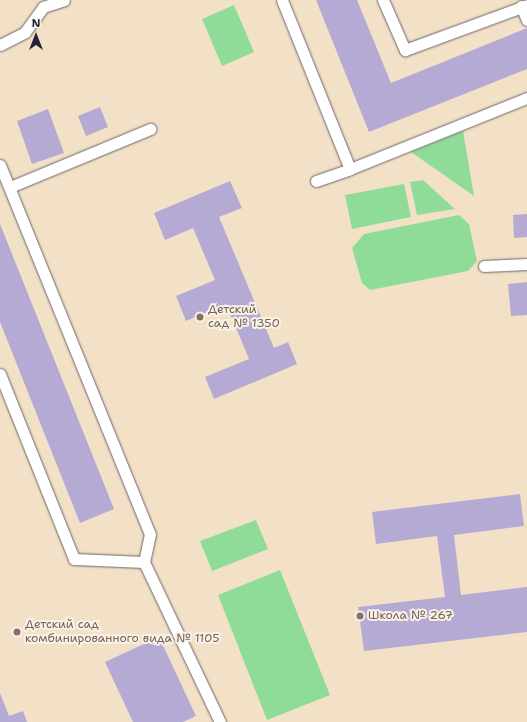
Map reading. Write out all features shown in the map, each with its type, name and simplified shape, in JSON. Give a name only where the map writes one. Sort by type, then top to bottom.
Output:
[{"type":"lane","points":[[0,45],[25,32],[43,7],[64,0]]},
{"type":"lane","points":[[282,0],[350,169]]},
{"type":"lane","points":[[383,0],[405,50],[524,6],[527,20]]},
{"type":"lane","points":[[316,181],[350,169],[527,98]]},
{"type":"lane","points":[[10,187],[150,129]]},
{"type":"lane","points":[[0,165],[150,534],[144,562],[220,722]]},
{"type":"lane","points":[[484,266],[527,264]]},
{"type":"lane","points":[[0,374],[74,559],[144,562]]},
{"type":"green space","points":[[234,5],[254,52],[222,66],[202,19]]},
{"type":"green space","points":[[463,131],[474,196],[411,152]]},
{"type":"green space","points":[[423,180],[455,209],[417,215],[410,182]]},
{"type":"green space","points":[[404,184],[411,217],[352,229],[345,195]]},
{"type":"green space","points":[[459,215],[469,224],[477,261],[468,271],[370,290],[362,283],[352,248],[364,234]]},
{"type":"green space","points":[[256,520],[268,549],[212,571],[200,541]]},
{"type":"green space","points":[[280,570],[330,695],[267,720],[218,595]]},
{"type":"building","points":[[316,0],[357,0],[391,83],[527,28],[527,69],[369,132]]},
{"type":"building","points":[[100,107],[108,127],[86,136],[78,116]]},
{"type":"building","points":[[48,109],[64,153],[32,164],[17,121]]},
{"type":"building","points":[[230,181],[242,208],[219,217],[274,348],[288,342],[297,364],[214,399],[205,377],[249,359],[226,304],[186,321],[176,296],[215,280],[193,228],[165,240],[154,213]]},
{"type":"building","points":[[527,214],[527,237],[514,238],[513,215]]},
{"type":"building","points":[[0,224],[114,509],[80,523],[0,322]]},
{"type":"building","points":[[527,282],[527,315],[511,316],[508,284]]},
{"type":"building","points":[[520,494],[524,526],[454,535],[461,595],[527,587],[527,632],[364,651],[358,607],[445,597],[437,536],[376,544],[372,512]]},
{"type":"building","points":[[159,637],[196,716],[183,722],[133,722],[105,662]]},
{"type":"building","points":[[0,693],[9,716],[23,711],[27,722],[0,722]]},
{"type":"place","name":"Детский сад № 1350","points":[[200,317]]},
{"type":"place","name":"Школа № 267","points":[[360,616]]},
{"type":"place","name":"Детский сад комбинированного вида № 1105","points":[[17,632]]}]
